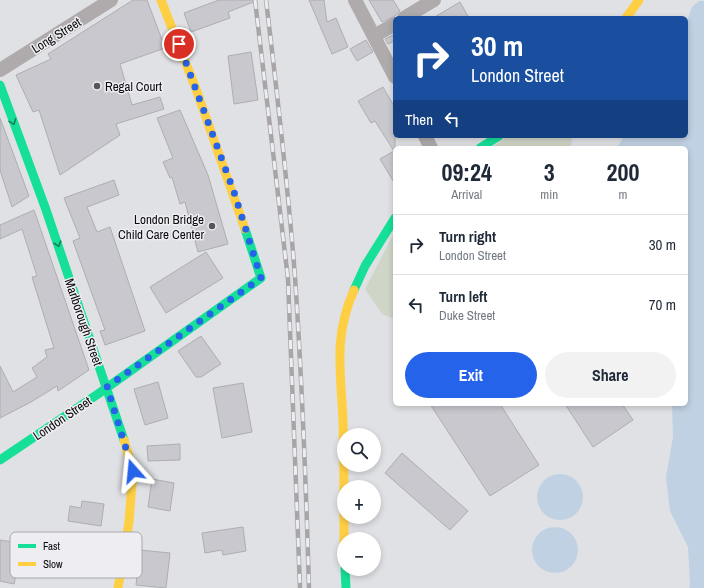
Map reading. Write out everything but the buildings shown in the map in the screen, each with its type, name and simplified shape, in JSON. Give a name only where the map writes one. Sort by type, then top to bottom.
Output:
[{"type":"street","name":"Long Street","points":[[0,70],[111,0]]},
{"type":"street","name":"London Street","points":[[0,460],[107,387],[261,278],[234,192],[161,0]]},
{"type":"street","points":[[355,0],[393,73]]},
{"type":"street","points":[[407,16],[434,0]]},
{"type":"street","points":[[627,16],[638,0]]},
{"type":"street","points":[[374,36],[393,25]]},
{"type":"street","name":"Marlborough Street","points":[[0,86],[45,206],[107,387],[133,471],[127,532]]},
{"type":"street","points":[[483,146],[496,138]]},
{"type":"street","points":[[344,532],[343,421],[339,347],[345,310],[365,266],[393,221]]},
{"type":"street","points":[[345,576],[346,588]]},
{"type":"street","name":"Marlborough Street","points":[[118,588],[120,578]]},
{"type":"shaded area","points":[[505,138],[572,138],[571,146],[494,146]]},
{"type":"shaded area","points":[[393,235],[393,318],[382,314],[365,289]]},
{"type":"water","points":[[699,1],[704,1],[704,588],[689,588],[688,547],[670,511],[666,477],[673,437],[672,406],[688,406],[688,146],[618,146],[623,138],[688,138],[688,18],[692,7]]},
{"type":"water","points":[[555,474],[565,474],[573,478],[579,484],[583,492],[583,502],[579,510],[573,516],[565,520],[555,520],[547,516],[541,510],[537,502],[537,492],[541,484],[547,478]]},
{"type":"water","points":[[550,527],[560,527],[568,531],[574,537],[578,545],[578,555],[574,563],[568,569],[560,573],[550,573],[542,569],[536,563],[532,555],[532,545],[536,537],[542,531]]},
{"type":"railway","points":[[255,0],[288,279],[300,588]]},
{"type":"railway","points":[[266,0],[286,173],[295,277],[304,432],[309,588]]},
{"type":"traffic: fast","points":[[0,85],[45,207],[124,440]]},
{"type":"traffic: fast","points":[[483,146],[496,138]]},
{"type":"traffic: fast","points":[[354,290],[365,266],[393,221]]},
{"type":"traffic: fast","points":[[0,460],[98,394],[261,278],[245,229]]},
{"type":"traffic: fast","points":[[345,576],[346,588]]},
{"type":"traffic: slow","points":[[161,0],[196,89],[245,229]]},
{"type":"traffic: slow","points":[[627,16],[639,0]]},
{"type":"traffic: slow","points":[[344,532],[343,421],[340,355],[343,323],[347,307],[354,290]]},
{"type":"traffic: slow","points":[[124,440],[133,471],[127,532]]},
{"type":"traffic: slow","points":[[118,588],[120,578]]},
{"type":"place","name":"Regal Court","points":[[97,86]]},
{"type":"place","name":"London Bridge Child Care Center","points":[[212,226]]},
{"type":"route","points":[[133,471],[107,387],[261,278],[234,192],[179,44]]}]
